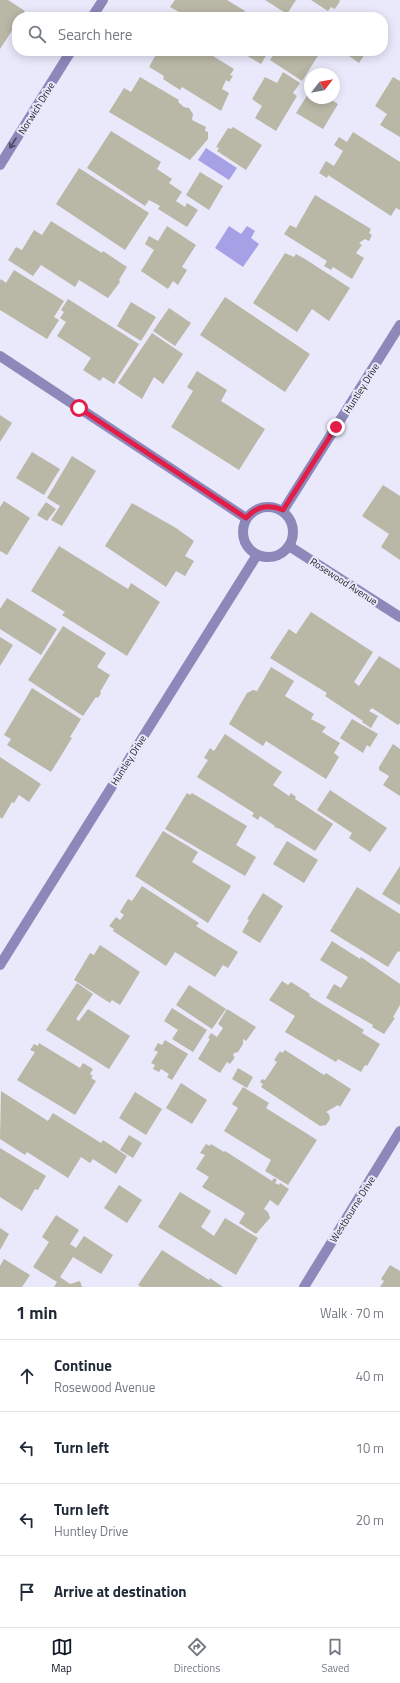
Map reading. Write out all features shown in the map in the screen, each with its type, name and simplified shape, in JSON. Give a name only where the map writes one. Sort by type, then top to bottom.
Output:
[{"type":"street","points":[[95,12],[103,0]]},
{"type":"street","name":"Norwich Drive","points":[[0,165],[68,56]]},
{"type":"street","name":"Huntley Drive","points":[[283,510],[400,325]]},
{"type":"street","points":[[0,356],[246,518]]},
{"type":"street","points":[[267,506],[283,510],[293,524],[293,532],[289,546],[281,554],[274,557],[257,555],[250,550],[242,535],[246,518],[259,508],[267,506]]},
{"type":"street","name":"Rosewood Avenue","points":[[289,546],[400,617]]},
{"type":"street","name":"Huntley Drive","points":[[0,965],[257,555]]},
{"type":"street","name":"Westbourne Drive","points":[[304,1287],[400,1131]]},
{"type":"shaded area","points":[[206,148],[237,168],[229,180],[198,160]]},
{"type":"shaded area","points":[[229,226],[241,234],[247,226],[255,231],[251,238],[259,244],[243,267],[215,248]]},
{"type":"building","points":[[0,0],[8,0],[25,11],[12,12],[12,31],[0,49]]},
{"type":"building","points":[[175,0],[227,0],[245,11],[179,12],[170,7]]},
{"type":"building","points":[[265,0],[296,0],[288,12],[284,12]]},
{"type":"building","points":[[311,0],[340,1],[335,9],[331,7],[328,11]]},
{"type":"building","points":[[155,56],[213,56],[234,69],[230,75],[233,76],[229,82],[226,80],[222,89],[229,93],[221,111],[182,87],[180,90],[163,79],[164,76],[149,67]]},
{"type":"building","points":[[247,56],[266,56],[261,64]]},
{"type":"building","points":[[273,56],[318,56],[310,68],[304,68],[304,78],[302,81],[270,60]]},
{"type":"building","points":[[349,56],[364,56],[359,63]]},
{"type":"building","points":[[283,72],[300,83],[293,93],[297,96],[276,131],[255,118],[262,106],[252,99],[265,77],[277,83]]},
{"type":"building","points":[[140,77],[179,100],[178,102],[184,107],[189,108],[193,114],[192,120],[206,127],[205,131],[208,132],[208,139],[190,160],[109,112],[124,88],[131,92]]},
{"type":"building","points":[[393,77],[400,81],[400,137],[380,125],[387,114],[375,106]]},
{"type":"building","points":[[304,100],[304,104],[338,104],[323,129],[296,113]]},
{"type":"building","points":[[233,127],[262,145],[246,170],[217,151],[219,148],[216,147],[228,128],[231,129]]},
{"type":"building","points":[[111,131],[161,162],[157,169],[172,179],[169,183],[182,192],[176,201],[185,207],[187,203],[198,210],[187,227],[158,209],[160,206],[149,200],[145,206],[87,168]]},
{"type":"building","points":[[353,132],[400,162],[400,210],[396,208],[391,216],[328,175],[327,178],[319,173],[326,161],[334,166],[343,151],[334,145],[339,137],[347,142]]},
{"type":"building","points":[[79,168],[149,213],[125,250],[56,204]]},
{"type":"building","points":[[200,172],[223,186],[209,210],[186,195]]},
{"type":"building","points":[[315,195],[371,229],[369,233],[372,235],[369,241],[365,239],[359,243],[362,245],[356,253],[364,258],[352,279],[333,267],[331,270],[324,266],[327,261],[284,234],[290,225],[296,228]]},
{"type":"building","points":[[51,221],[102,253],[103,251],[127,267],[119,280],[120,282],[108,298],[79,280],[75,287],[41,265],[33,276],[8,260],[16,247],[22,250],[34,230],[42,235]]},
{"type":"building","points":[[167,226],[196,245],[182,267],[187,270],[178,285],[173,281],[168,289],[141,271],[154,250],[145,244],[149,236],[158,241]]},
{"type":"building","points":[[285,253],[294,257],[296,254],[350,288],[329,321],[312,309],[297,332],[253,303]]},
{"type":"building","points":[[14,270],[64,301],[54,317],[59,320],[47,339],[0,310],[0,281],[1,279],[6,283]]},
{"type":"building","points":[[225,297],[310,354],[285,392],[200,335]]},
{"type":"building","points":[[68,299],[139,344],[114,384],[103,377],[100,381],[83,370],[91,358],[57,336],[66,322],[60,318],[64,312],[61,310]]},
{"type":"building","points":[[131,302],[156,317],[141,341],[117,326]]},
{"type":"building","points":[[169,308],[191,323],[175,346],[153,331]]},
{"type":"building","points":[[152,333],[183,354],[163,384],[154,377],[142,399],[118,383]]},
{"type":"building","points":[[197,371],[227,390],[221,401],[265,429],[239,470],[171,427],[193,391],[187,387]]},
{"type":"building","points":[[0,415],[12,423],[0,442]]},
{"type":"building","points":[[32,452],[60,469],[44,495],[16,478]]},
{"type":"building","points":[[72,456],[96,471],[62,526],[51,520],[60,506],[47,498]]},
{"type":"building","points":[[383,485],[400,496],[400,560],[381,547],[389,534],[362,516]]},
{"type":"building","points":[[4,501],[30,518],[7,555],[0,551],[0,507]]},
{"type":"building","points":[[46,502],[56,509],[47,521],[37,515]]},
{"type":"building","points":[[132,503],[176,528],[194,541],[185,556],[194,561],[185,576],[176,571],[166,587],[105,546]]},
{"type":"building","points":[[59,546],[128,589],[131,583],[160,602],[127,656],[62,615],[65,612],[31,591]]},
{"type":"building","points":[[7,598],[57,629],[41,655],[0,629],[0,609]]},
{"type":"building","points":[[311,612],[373,652],[354,682],[359,686],[379,656],[400,669],[400,723],[398,725],[372,708],[369,711],[378,716],[371,728],[325,696],[327,693],[270,658],[289,629],[296,634]]},
{"type":"building","points":[[63,626],[106,653],[97,667],[110,675],[98,698],[96,697],[83,716],[28,680]]},
{"type":"building","points":[[0,637],[13,645],[0,666]]},
{"type":"building","points":[[271,667],[294,681],[285,696],[314,714],[311,719],[326,727],[322,732],[340,743],[334,753],[339,757],[326,779],[266,741],[263,746],[229,724],[247,693],[253,690],[257,691]]},
{"type":"building","points":[[32,688],[81,719],[70,737],[72,738],[51,772],[7,745],[11,739],[4,735]]},
{"type":"building","points":[[352,719],[378,734],[370,747],[367,745],[363,753],[340,738]]},
{"type":"building","points":[[225,734],[282,772],[273,785],[289,796],[291,793],[296,797],[295,799],[333,824],[315,851],[280,829],[274,827],[275,826],[260,816],[258,820],[252,816],[254,813],[197,777],[208,760],[204,758],[210,748],[214,751]]},
{"type":"building","points":[[393,744],[400,749],[400,796],[383,785],[389,776],[379,770],[379,767]]},
{"type":"building","points":[[0,757],[41,784],[29,802],[19,795],[14,803],[12,802],[2,819],[0,817]]},
{"type":"building","points":[[330,790],[387,828],[370,852],[349,838],[352,833],[317,810]]},
{"type":"building","points":[[187,793],[190,795],[192,793],[247,826],[236,845],[256,857],[245,876],[165,829]]},
{"type":"building","points":[[163,831],[198,852],[192,862],[231,886],[208,923],[135,876]]},
{"type":"building","points":[[287,841],[318,860],[304,883],[273,864]]},
{"type":"building","points":[[400,866],[400,905],[382,894]]},
{"type":"building","points":[[142,886],[199,923],[196,926],[238,952],[228,968],[223,965],[215,977],[175,952],[166,966],[113,931],[114,929],[109,926],[116,917],[120,920],[124,915],[120,912],[128,899],[132,901]]},
{"type":"building","points":[[357,887],[400,914],[400,952],[398,951],[388,967],[330,931]]},
{"type":"building","points":[[263,893],[283,906],[260,943],[242,932],[249,920],[247,919]]},
{"type":"building","points":[[332,941],[360,959],[361,957],[400,984],[400,1005],[393,1017],[395,1018],[384,1034],[372,1027],[373,1025],[326,998],[334,984],[341,988],[348,977],[320,960]]},
{"type":"building","points":[[100,945],[140,972],[120,1005],[112,1000],[110,1003],[74,980],[90,953],[94,955]]},
{"type":"building","points":[[282,981],[288,985],[291,982],[310,994],[309,996],[364,1030],[362,1033],[380,1044],[367,1066],[365,1065],[361,1072],[338,1059],[336,1062],[285,1032],[295,1016],[269,1000]]},
{"type":"building","points":[[77,983],[93,994],[76,1019],[79,1021],[88,1009],[130,1036],[109,1069],[46,1030]]},
{"type":"building","points":[[189,985],[226,1009],[212,1029],[176,1005]]},
{"type":"building","points":[[172,1008],[207,1030],[193,1052],[172,1039],[178,1030],[164,1021]]},
{"type":"building","points":[[227,1009],[256,1027],[246,1041],[243,1039],[243,1044],[238,1052],[234,1053],[233,1056],[235,1057],[230,1064],[227,1062],[220,1073],[198,1059],[210,1039],[208,1038],[211,1033],[217,1037],[223,1028],[218,1024]]},
{"type":"building","points":[[165,1040],[188,1054],[172,1080],[167,1077],[169,1074],[161,1069],[159,1072],[153,1069],[155,1065],[151,1063],[158,1052],[154,1050],[158,1043],[162,1045]]},
{"type":"building","points":[[39,1043],[80,1068],[83,1063],[93,1069],[90,1074],[93,1076],[91,1078],[96,1081],[75,1115],[17,1080],[35,1052],[30,1050],[34,1044],[38,1046]]},
{"type":"building","points":[[285,1050],[324,1075],[326,1073],[351,1089],[340,1107],[338,1105],[326,1112],[329,1114],[330,1119],[326,1125],[320,1126],[261,1087],[263,1084],[260,1082],[262,1079],[265,1080],[277,1062],[274,1060],[280,1051],[282,1053]]},
{"type":"building","points":[[238,1068],[253,1077],[247,1088],[232,1079]]},
{"type":"building","points":[[181,1083],[207,1100],[192,1124],[166,1108]]},
{"type":"building","points":[[243,1087],[269,1103],[266,1108],[317,1140],[288,1185],[265,1171],[271,1160],[224,1131],[238,1108],[232,1104]]},
{"type":"building","points":[[1,1091],[48,1121],[53,1113],[101,1143],[103,1140],[127,1156],[116,1174],[93,1159],[90,1163],[81,1157],[68,1178],[27,1152],[25,1155],[0,1139]]},
{"type":"building","points":[[135,1092],[162,1109],[146,1135],[119,1118]]},
{"type":"building","points":[[129,1135],[142,1143],[133,1158],[120,1150]]},
{"type":"building","points":[[206,1144],[210,1146],[211,1144],[224,1152],[225,1151],[272,1181],[274,1178],[277,1180],[275,1183],[279,1185],[280,1183],[289,1189],[278,1206],[270,1200],[264,1209],[268,1212],[270,1218],[256,1234],[239,1223],[245,1213],[202,1187],[209,1177],[196,1169],[205,1155],[200,1153]]},
{"type":"building","points":[[0,1148],[46,1176],[38,1190],[35,1189],[22,1211],[0,1197]]},
{"type":"building","points":[[119,1185],[142,1200],[127,1223],[104,1208]]},
{"type":"building","points":[[180,1192],[211,1211],[201,1227],[214,1236],[225,1218],[258,1238],[236,1275],[158,1227]]},
{"type":"building","points":[[56,1215],[79,1230],[70,1244],[76,1248],[84,1236],[113,1255],[101,1274],[73,1257],[60,1277],[70,1284],[80,1281],[82,1287],[54,1287],[57,1282],[33,1267],[49,1242],[42,1237]]},
{"type":"building","points":[[0,1228],[9,1234],[0,1250]]},
{"type":"building","points":[[162,1250],[209,1280],[210,1278],[223,1287],[141,1287],[138,1285]]},
{"type":"building","points":[[4,1259],[30,1275],[22,1287],[0,1287],[0,1266]]},
{"type":"building","points":[[390,1265],[400,1271],[400,1287],[380,1287],[384,1281],[381,1279]]},
{"type":"route","points":[[79,408],[246,518],[251,512],[267,506],[283,510],[336,427]]}]
